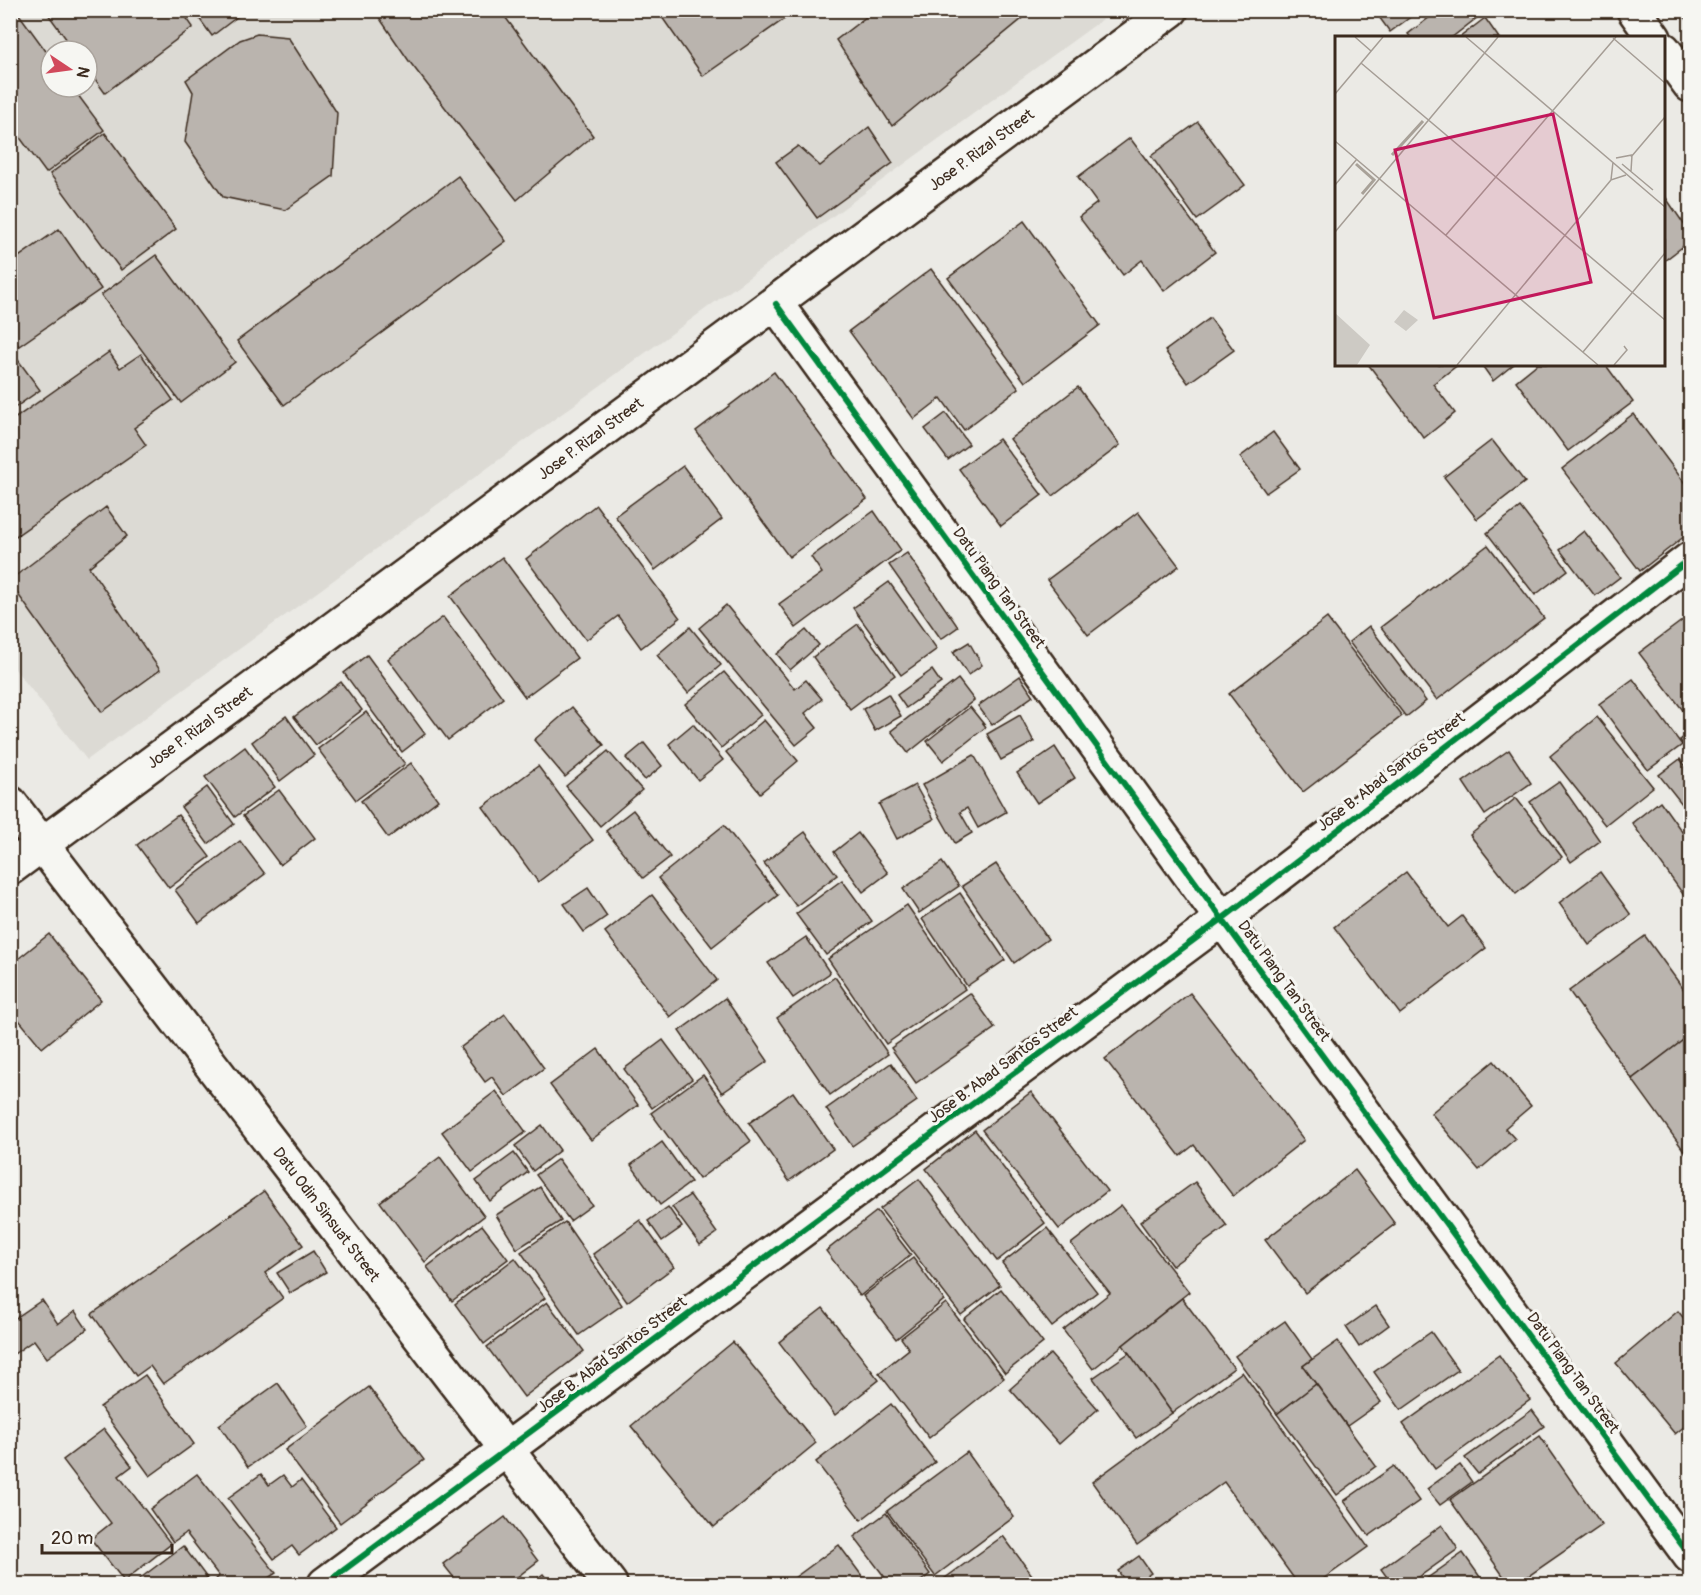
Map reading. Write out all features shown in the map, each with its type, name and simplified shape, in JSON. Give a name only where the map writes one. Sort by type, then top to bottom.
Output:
[{"type":"street","name":"Jose P. Rizal Street","points":[[10,868],[1171,10]]},
{"type":"street","points":[[1634,10],[1653,36]]},
{"type":"street","points":[[1665,51],[1690,85]]},
{"type":"street","name":"Datu Piang Tan Street","points":[[776,304],[1222,919],[1690,1556]]},
{"type":"street","name":"Jose B. Abad Santos Street","points":[[325,1584],[1222,919],[1690,559]]},
{"type":"street","name":"Datu Odin Sinsuat Street","points":[[10,803],[610,1584]]},
{"type":"shaded area","points":[[11,11],[1114,11],[87,760],[11,664]]},
{"type":"building","points":[[10,10],[16,10],[39,42],[39,99],[81,99],[104,130],[46,173],[10,124]]},
{"type":"building","points":[[45,10],[181,10],[193,27],[105,93],[99,85],[99,39],[66,39]]},
{"type":"building","points":[[193,10],[246,10],[212,36]]},
{"type":"building","points":[[374,10],[500,10],[593,136],[517,200],[409,61]]},
{"type":"building","points":[[657,10],[786,10],[790,15],[703,76]]},
{"type":"building","points":[[875,10],[1033,10],[892,126],[836,40]]},
{"type":"building","points":[[1374,10],[1420,10],[1390,32]]},
{"type":"building","points":[[1439,10],[1487,10],[1454,36],[1410,36],[1408,34]]},
{"type":"building","points":[[1485,18],[1498,36],[1462,36]]},
{"type":"building","points":[[257,34],[288,37],[337,113],[333,176],[285,210],[223,197],[185,142],[193,92],[186,80],[240,40]]},
{"type":"building","points":[[1198,122],[1245,185],[1197,220],[1151,156]]},
{"type":"building","points":[[869,127],[893,163],[817,218],[776,162],[798,146],[820,166]]},
{"type":"building","points":[[105,133],[176,229],[121,270],[50,174]]},
{"type":"building","points":[[1130,138],[1215,252],[1164,291],[1142,260],[1123,275],[1079,217],[1097,203],[1078,177]]},
{"type":"building","points":[[458,176],[506,241],[284,405],[237,341]]},
{"type":"building","points":[[1665,196],[1690,233],[1690,241],[1665,260]]},
{"type":"building","points":[[1024,221],[1100,325],[1025,382],[948,278]]},
{"type":"building","points":[[59,229],[101,289],[19,346],[10,335],[10,263]]},
{"type":"building","points":[[156,255],[235,362],[181,403],[101,295]]},
{"type":"building","points":[[931,269],[1019,388],[964,430],[941,398],[914,419],[849,331]]},
{"type":"building","points":[[1210,318],[1234,350],[1188,383],[1165,351]]},
{"type":"building","points":[[10,349],[40,390],[10,411]]},
{"type":"building","points":[[109,352],[120,368],[141,354],[173,400],[134,428],[146,445],[10,540],[10,422]]},
{"type":"building","points":[[1370,366],[1456,366],[1433,384],[1455,413],[1424,438]]},
{"type":"building","points":[[1482,366],[1512,366],[1493,381]]},
{"type":"building","points":[[1535,366],[1606,366],[1633,402],[1568,451],[1516,381]]},
{"type":"building","points":[[774,372],[867,499],[789,557],[696,431]]},
{"type":"building","points":[[1078,387],[1120,445],[1053,496],[1010,439]]},
{"type":"building","points":[[946,413],[969,444],[948,460],[925,429]]},
{"type":"building","points":[[1633,414],[1690,490],[1690,532],[1640,571],[1562,469]]},
{"type":"building","points":[[1273,432],[1300,469],[1266,493],[1240,457]]},
{"type":"building","points":[[999,439],[1042,495],[1001,526],[959,469]]},
{"type":"building","points":[[1492,440],[1525,482],[1477,519],[1444,477]]},
{"type":"building","points":[[683,466],[722,519],[655,570],[615,516]]},
{"type":"building","points":[[596,505],[680,618],[641,648],[618,616],[586,640],[526,559]]},
{"type":"building","points":[[106,507],[127,536],[89,567],[160,670],[102,712],[10,580]]},
{"type":"building","points":[[1520,507],[1568,570],[1535,595],[1487,533]]},
{"type":"building","points":[[874,511],[901,550],[796,628],[779,604],[822,573],[811,557]]},
{"type":"building","points":[[1138,512],[1179,566],[1088,635],[1047,580]]},
{"type":"building","points":[[1584,531],[1620,577],[1595,596],[1560,550]]},
{"type":"building","points":[[1488,545],[1544,618],[1437,700],[1381,627]]},
{"type":"building","points":[[907,553],[958,627],[941,639],[889,565]]},
{"type":"building","points":[[502,557],[577,658],[525,697],[450,596]]},
{"type":"building","points":[[889,582],[937,649],[901,675],[853,608]]},
{"type":"building","points":[[726,605],[795,689],[806,680],[822,699],[805,713],[817,728],[796,745],[699,628]]},
{"type":"building","points":[[443,617],[503,698],[448,740],[388,659]]},
{"type":"building","points":[[1687,617],[1690,622],[1690,709],[1685,713],[1639,653]]},
{"type":"building","points":[[1327,618],[1402,716],[1303,792],[1229,694]]},
{"type":"building","points":[[858,624],[895,675],[850,709],[813,657]]},
{"type":"building","points":[[1369,626],[1426,701],[1406,717],[1349,642]]},
{"type":"building","points":[[690,627],[721,665],[688,693],[657,655]]},
{"type":"building","points":[[806,630],[819,645],[790,670],[777,654]]},
{"type":"building","points":[[969,642],[982,665],[968,675],[953,652]]},
{"type":"building","points":[[367,655],[425,734],[402,752],[344,673]]},
{"type":"building","points":[[932,670],[941,683],[906,708],[897,695]]},
{"type":"building","points":[[724,672],[761,715],[721,748],[685,704]]},
{"type":"building","points":[[1020,676],[1033,696],[992,725],[978,706]]},
{"type":"building","points":[[958,679],[974,700],[908,753],[891,731]]},
{"type":"building","points":[[1633,679],[1682,745],[1648,770],[1599,704]]},
{"type":"building","points":[[341,682],[362,710],[316,745],[294,717]]},
{"type":"building","points":[[888,694],[901,716],[875,731],[863,709]]},
{"type":"building","points":[[572,707],[604,745],[565,777],[534,740]]},
{"type":"building","points":[[970,707],[986,727],[943,761],[927,741]]},
{"type":"building","points":[[366,712],[405,764],[356,800],[318,749]]},
{"type":"building","points":[[1020,715],[1034,742],[1001,760],[987,734]]},
{"type":"building","points":[[286,716],[314,755],[280,781],[252,742]]},
{"type":"building","points":[[1597,717],[1653,787],[1605,825],[1550,756]]},
{"type":"building","points":[[764,720],[798,761],[760,793],[726,752]]},
{"type":"building","points":[[693,724],[723,760],[698,780],[669,744]]},
{"type":"building","points":[[1690,733],[1690,756],[1680,740]]},
{"type":"building","points":[[644,743],[662,766],[645,780],[626,758]]},
{"type":"building","points":[[245,747],[275,787],[235,817],[205,777]]},
{"type":"building","points":[[1055,747],[1075,778],[1037,803],[1017,773]]},
{"type":"building","points":[[1509,750],[1531,783],[1485,815],[1463,782]]},
{"type":"building","points":[[608,751],[642,790],[600,826],[566,786]]},
{"type":"building","points":[[974,755],[1006,812],[978,828],[967,808],[960,812],[972,833],[955,843],[922,785]]},
{"type":"building","points":[[1680,759],[1690,772],[1690,814],[1659,775]]},
{"type":"building","points":[[411,763],[438,800],[388,838],[361,801]]},
{"type":"building","points":[[538,766],[593,840],[538,882],[483,807]]},
{"type":"building","points":[[1559,782],[1600,841],[1571,862],[1530,802]]},
{"type":"building","points":[[915,785],[934,819],[897,839],[879,804]]},
{"type":"building","points":[[207,787],[234,824],[208,844],[181,807]]},
{"type":"building","points":[[279,790],[315,838],[280,865],[243,816]]},
{"type":"building","points":[[1516,798],[1562,857],[1516,894],[1470,835]]},
{"type":"building","points":[[1660,801],[1690,843],[1690,904],[1632,823]]},
{"type":"building","points":[[633,810],[670,857],[643,878],[606,831]]},
{"type":"building","points":[[178,815],[210,857],[169,888],[137,845]]},
{"type":"building","points":[[724,825],[778,895],[712,947],[658,878]]},
{"type":"building","points":[[805,832],[837,875],[796,906],[764,863]]},
{"type":"building","points":[[858,833],[888,873],[863,892],[834,852]]},
{"type":"building","points":[[240,841],[265,874],[199,923],[175,890]]},
{"type":"building","points":[[942,862],[959,886],[919,913],[903,889]]},
{"type":"building","points":[[996,864],[1048,939],[1014,963],[962,886]]},
{"type":"building","points":[[1406,872],[1448,927],[1462,916],[1486,948],[1400,1014],[1334,927]]},
{"type":"building","points":[[1600,872],[1631,915],[1589,945],[1559,903]]},
{"type":"building","points":[[842,880],[872,921],[826,955],[796,914]]},
{"type":"building","points":[[588,888],[607,916],[584,932],[564,904]]},
{"type":"building","points":[[960,893],[1005,960],[967,986],[922,919]]},
{"type":"building","points":[[652,895],[717,980],[670,1017],[605,932]]},
{"type":"building","points":[[907,905],[965,989],[886,1044],[828,959]]},
{"type":"building","points":[[49,934],[101,1000],[42,1048],[10,1009],[10,960],[13,963]]},
{"type":"building","points":[[1645,936],[1690,998],[1690,1035],[1632,1079],[1569,991]]},
{"type":"building","points":[[806,937],[830,973],[793,998],[768,963]]},
{"type":"building","points":[[835,977],[888,1054],[830,1095],[777,1018]]},
{"type":"building","points":[[970,993],[995,1028],[916,1083],[891,1048]]},
{"type":"building","points":[[1190,993],[1304,1140],[1233,1196],[1194,1145],[1180,1156],[1105,1059]]},
{"type":"building","points":[[725,998],[768,1061],[722,1093],[679,1031]]},
{"type":"building","points":[[505,1014],[544,1068],[506,1096],[492,1077],[485,1082],[460,1048]]},
{"type":"building","points":[[1690,1035],[1690,1159],[1632,1079]]},
{"type":"building","points":[[663,1040],[692,1079],[652,1108],[624,1069]]},
{"type":"building","points":[[598,1049],[638,1105],[591,1140],[550,1085]]},
{"type":"building","points":[[1494,1061],[1531,1106],[1505,1128],[1515,1139],[1479,1170],[1431,1113]]},
{"type":"building","points":[[891,1063],[917,1101],[852,1146],[826,1109]]},
{"type":"building","points":[[703,1075],[751,1141],[699,1179],[651,1113]]},
{"type":"building","points":[[496,1091],[526,1132],[472,1172],[442,1132]]},
{"type":"building","points":[[793,1092],[833,1149],[789,1181],[749,1123]]},
{"type":"building","points":[[1031,1092],[1107,1191],[1059,1229],[982,1130]]},
{"type":"building","points":[[542,1125],[560,1150],[533,1171],[515,1146]]},
{"type":"building","points":[[975,1130],[1045,1223],[997,1261],[926,1169]]},
{"type":"building","points":[[662,1142],[691,1182],[660,1205],[631,1165]]},
{"type":"building","points":[[514,1153],[528,1172],[490,1201],[476,1181]]},
{"type":"building","points":[[440,1157],[484,1216],[425,1262],[380,1202]]},
{"type":"building","points":[[558,1159],[592,1205],[570,1221],[536,1175]]},
{"type":"building","points":[[1355,1170],[1395,1224],[1305,1293],[1265,1240]]},
{"type":"building","points":[[919,1179],[1000,1285],[961,1315],[880,1209]]},
{"type":"building","points":[[1195,1182],[1227,1226],[1172,1266],[1140,1222]]},
{"type":"building","points":[[540,1187],[561,1221],[517,1249],[496,1215]]},
{"type":"building","points":[[264,1191],[303,1245],[265,1273],[283,1298],[163,1384],[150,1366],[136,1376],[92,1314]]},
{"type":"building","points":[[690,1195],[717,1233],[700,1245],[672,1207]]},
{"type":"building","points":[[1121,1205],[1189,1292],[1093,1369],[1063,1330],[1110,1293],[1071,1244]]},
{"type":"building","points":[[668,1207],[682,1227],[662,1241],[648,1221]]},
{"type":"building","points":[[877,1211],[911,1255],[860,1296],[826,1251]]},
{"type":"building","points":[[640,1220],[674,1267],[627,1302],[593,1254]]},
{"type":"building","points":[[565,1222],[622,1305],[579,1335],[521,1252]]},
{"type":"building","points":[[482,1225],[508,1259],[452,1301],[427,1267]]},
{"type":"building","points":[[1047,1228],[1097,1292],[1052,1327],[1002,1263]]},
{"type":"building","points":[[313,1251],[326,1272],[290,1293],[277,1273]]},
{"type":"building","points":[[515,1258],[545,1298],[484,1344],[455,1304]]},
{"type":"building","points":[[913,1258],[944,1300],[896,1339],[863,1296]]},
{"type":"building","points":[[1001,1289],[1043,1343],[1005,1373],[964,1319]]},
{"type":"building","points":[[1182,1298],[1234,1368],[1172,1413],[1123,1345]]},
{"type":"building","points":[[42,1300],[58,1324],[75,1311],[87,1329],[47,1358],[34,1340],[11,1356],[10,1322]]},
{"type":"building","points":[[547,1302],[584,1351],[524,1397],[487,1347]]},
{"type":"building","points":[[946,1303],[1004,1378],[929,1438],[879,1373],[909,1349],[901,1338]]},
{"type":"building","points":[[1376,1306],[1389,1325],[1359,1347],[1346,1327]]},
{"type":"building","points":[[823,1308],[879,1380],[835,1415],[779,1342]]},
{"type":"building","points":[[1678,1311],[1690,1326],[1690,1422],[1675,1434],[1616,1363]]},
{"type":"building","points":[[1285,1321],[1312,1359],[1303,1366],[1316,1384],[1277,1414],[1235,1356]]},
{"type":"building","points":[[1431,1332],[1458,1370],[1401,1410],[1374,1372]]},
{"type":"building","points":[[1338,1341],[1381,1402],[1347,1426],[1303,1366]]},
{"type":"building","points":[[733,1342],[816,1443],[714,1527],[631,1426]]},
{"type":"building","points":[[1129,1353],[1172,1413],[1136,1438],[1093,1378]]},
{"type":"building","points":[[1050,1354],[1098,1409],[1059,1444],[1010,1389]]},
{"type":"building","points":[[1499,1355],[1530,1400],[1435,1469],[1403,1424]]},
{"type":"building","points":[[1242,1372],[1368,1547],[1316,1584],[1298,1584],[1224,1482],[1137,1545],[1092,1482]]},
{"type":"building","points":[[145,1375],[194,1444],[150,1476],[100,1407]]},
{"type":"building","points":[[278,1383],[307,1426],[248,1467],[219,1425]]},
{"type":"building","points":[[1316,1384],[1376,1466],[1337,1495],[1277,1414]]},
{"type":"building","points":[[369,1387],[424,1460],[340,1523],[285,1450]]},
{"type":"building","points":[[891,1404],[935,1462],[861,1520],[816,1462]]},
{"type":"building","points":[[1532,1410],[1544,1426],[1478,1474],[1465,1458]]},
{"type":"building","points":[[104,1429],[132,1466],[119,1476],[171,1544],[124,1581],[91,1539],[111,1523],[63,1460]]},
{"type":"building","points":[[1540,1436],[1602,1525],[1517,1584],[1509,1584],[1450,1500]]},
{"type":"building","points":[[967,1452],[1014,1517],[935,1576],[887,1511]]},
{"type":"building","points":[[1460,1465],[1472,1482],[1440,1505],[1427,1489]]},
{"type":"building","points":[[1394,1466],[1419,1501],[1369,1536],[1344,1501]]},
{"type":"building","points":[[197,1474],[276,1573],[259,1584],[212,1584],[219,1576],[186,1533],[173,1542],[150,1509]]},
{"type":"building","points":[[261,1474],[269,1485],[283,1475],[292,1487],[301,1480],[336,1527],[299,1555],[292,1546],[274,1559],[228,1498]]},
{"type":"building","points":[[886,1513],[930,1574],[917,1584],[890,1584],[854,1537]]},
{"type":"building","points":[[505,1517],[538,1561],[508,1584],[459,1584],[443,1564]]},
{"type":"building","points":[[1442,1525],[1458,1549],[1409,1584],[1392,1584],[1381,1569]]},
{"type":"building","points":[[1003,1536],[1032,1575],[1019,1584],[937,1584]]},
{"type":"building","points":[[839,1545],[868,1584],[786,1584]]},
{"type":"building","points":[[183,1546],[210,1582],[207,1584],[142,1584],[138,1580]]},
{"type":"building","points":[[1463,1553],[1485,1584],[1419,1584]]},
{"type":"building","points":[[1139,1556],[1151,1573],[1135,1584],[1127,1584],[1118,1571]]},
{"type":"building","points":[[543,1574],[551,1584],[530,1584]]},
{"type":"waterway","points":[[1688,10],[1690,14]]},
{"type":"cycle path","points":[[776,304],[1222,919],[1690,1556]]},
{"type":"cycle path","points":[[325,1584],[1222,919],[1690,559]]}]
